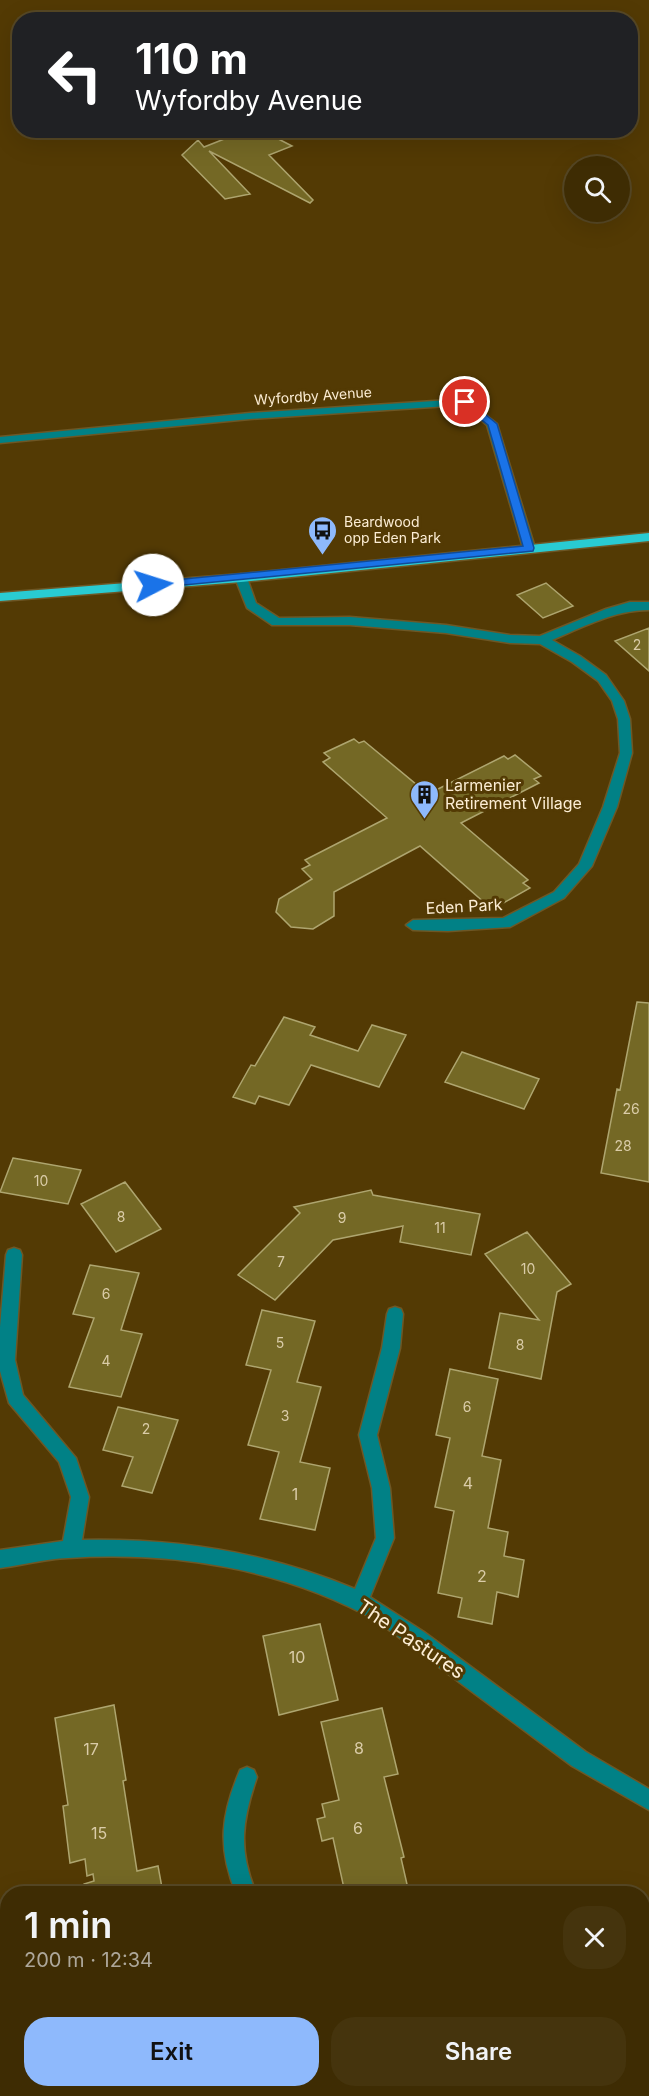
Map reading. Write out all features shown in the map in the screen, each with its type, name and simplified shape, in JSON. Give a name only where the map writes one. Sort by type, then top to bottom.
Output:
[{"type":"highway","points":[[0,597],[241,578],[649,537]]},
{"type":"street","name":"Wyfordby Avenue","points":[[0,440],[250,416],[465,402],[492,424],[529,548]]},
{"type":"street","name":"Eden Park","points":[[241,578],[251,604],[276,622],[350,621],[446,629],[510,639],[542,640],[610,612],[630,606],[649,606]]},
{"type":"street","name":"Eden Park","points":[[413,924],[448,926],[505,923],[559,895],[585,866],[610,807],[626,753],[624,719],[618,701],[602,678],[576,659],[542,640]]},
{"type":"street","points":[[14,1255],[6,1360],[15,1398],[67,1458],[80,1497],[71,1549]]},
{"type":"street","points":[[359,1602],[385,1538],[381,1488],[368,1435],[391,1348],[394,1314]]},
{"type":"street","name":"The Pastures","points":[[0,1559],[71,1549],[178,1551],[249,1563],[316,1580],[383,1615],[570,1754],[649,1800]]},
{"type":"street","points":[[242,1886],[237,1875],[232,1844],[233,1816],[247,1777]]},
{"type":"building","points":[[227,138],[276,138],[292,146],[269,155],[313,200],[310,203],[209,151],[250,194],[225,199],[182,155],[198,140],[204,147]]},
{"type":"building","points":[[546,583],[573,606],[543,618],[517,595]]},
{"type":"building","points":[[649,628],[649,671],[615,641]]},
{"type":"building","name":"Larmenier Retirement Village","points":[[354,739],[359,743],[364,741],[428,794],[504,756],[508,759],[515,755],[541,776],[534,779],[539,783],[461,823],[528,880],[523,883],[530,888],[498,906],[491,901],[486,904],[420,846],[334,892],[334,916],[313,929],[291,927],[276,912],[279,899],[312,879],[302,869],[310,865],[305,860],[387,818],[323,762],[330,758],[324,753]]},
{"type":"building","points":[[637,1002],[649,1003],[649,1182],[601,1173]]},
{"type":"building","points":[[284,1017],[315,1027],[310,1035],[358,1051],[372,1025],[406,1035],[379,1087],[311,1065],[289,1105],[259,1096],[255,1104],[233,1097],[251,1065],[255,1066]]},
{"type":"building","points":[[462,1052],[539,1079],[524,1109],[445,1082]]},
{"type":"building","points":[[13,1158],[81,1170],[68,1204],[0,1192]]},
{"type":"building","points":[[125,1182],[161,1229],[116,1252],[81,1204]]},
{"type":"building","points":[[371,1190],[373,1195],[480,1214],[471,1255],[400,1242],[403,1226],[333,1240],[275,1300],[238,1275],[300,1213],[294,1207]]},
{"type":"building","points":[[527,1232],[571,1284],[557,1292],[541,1379],[489,1368],[500,1313],[539,1320],[485,1254]]},
{"type":"building","points":[[90,1265],[139,1273],[121,1330],[142,1334],[121,1397],[69,1387],[94,1318],[73,1314]]},
{"type":"building","points":[[262,1310],[315,1321],[297,1382],[321,1387],[300,1462],[330,1468],[315,1530],[260,1519],[279,1452],[248,1445],[271,1370],[246,1365]]},
{"type":"building","points":[[450,1369],[498,1379],[482,1456],[501,1460],[488,1528],[508,1532],[504,1556],[524,1560],[518,1597],[497,1592],[492,1624],[458,1617],[462,1598],[438,1593],[454,1511],[435,1507],[450,1438],[436,1435]]},
{"type":"building","points":[[118,1407],[178,1420],[152,1493],[122,1486],[133,1457],[103,1450]]},
{"type":"building","points":[[320,1624],[338,1700],[279,1715],[263,1636]]},
{"type":"building","points":[[114,1705],[137,1871],[158,1866],[162,1886],[84,1886],[84,1884],[94,1881],[93,1874],[87,1876],[85,1859],[70,1863],[63,1806],[68,1805],[55,1718]]},
{"type":"building","points":[[382,1708],[398,1774],[384,1777],[404,1857],[401,1858],[407,1886],[343,1886],[333,1838],[322,1841],[317,1819],[325,1817],[322,1804],[339,1800],[321,1722]]},
{"type":"place","name":"Beardwood opp Eden Park","points":[[323,556]]},
{"type":"place","name":"Larmenier Retirement Village","points":[[424,820]]},
{"type":"route","points":[[153,585],[529,548],[492,424],[465,402]]}]
